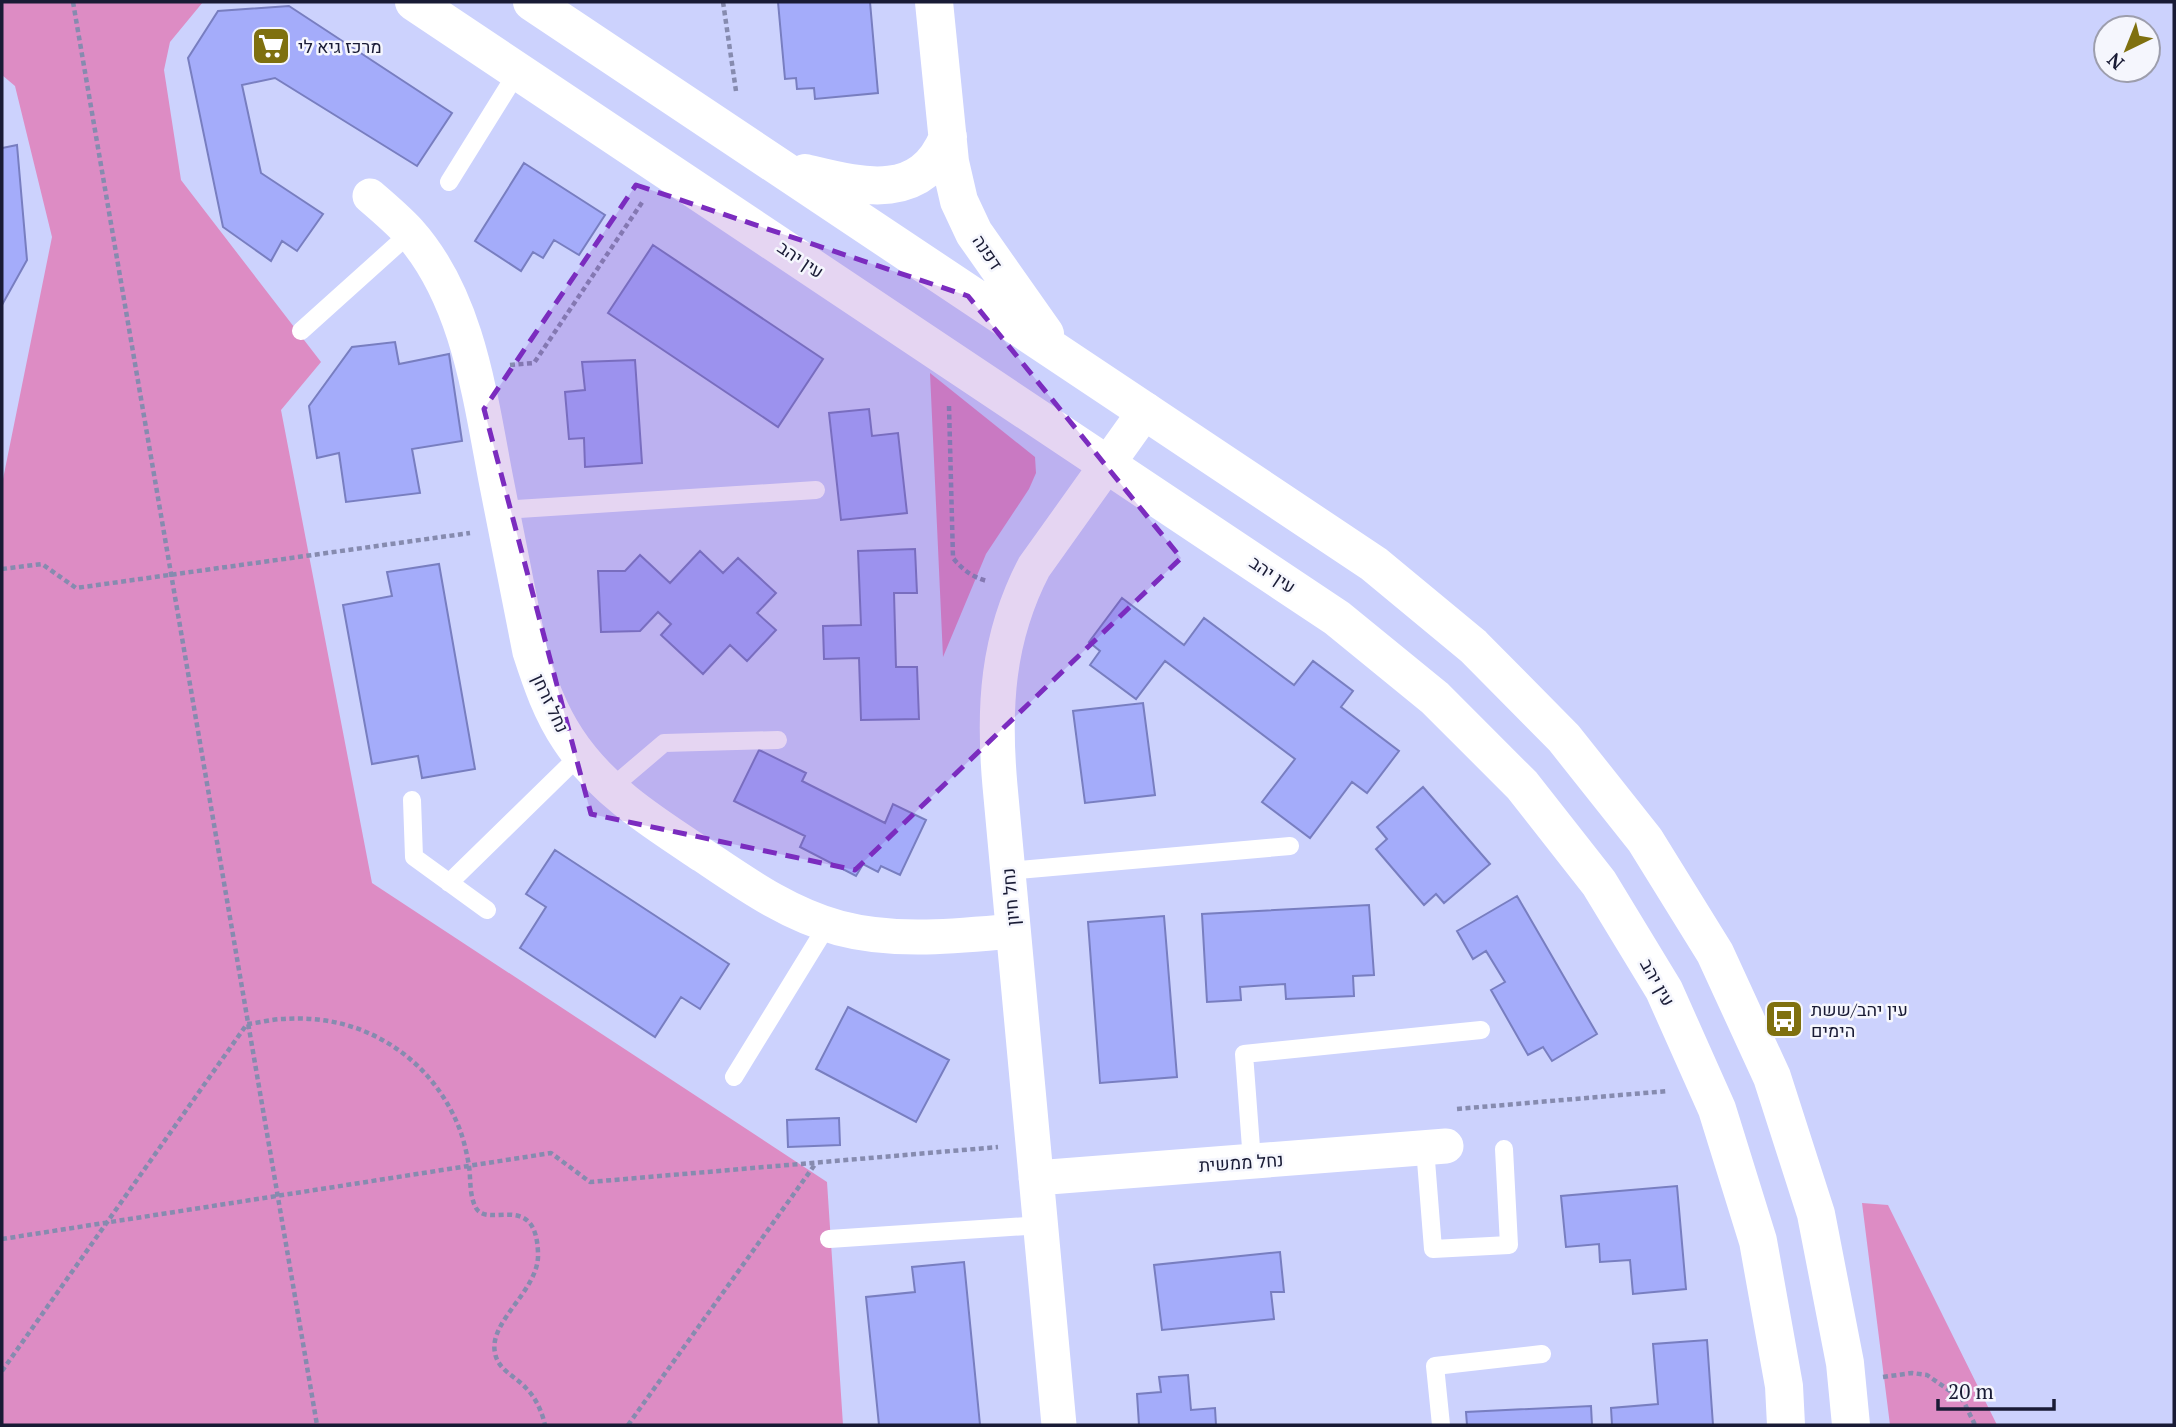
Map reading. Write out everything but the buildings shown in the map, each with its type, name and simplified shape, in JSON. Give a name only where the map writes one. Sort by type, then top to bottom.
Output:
[{"type":"street","name":"עין יהב","points":[[414,2],[1337,618],[1435,698],[1522,785],[1599,883],[1664,990],[1708,1087],[1758,1241],[1784,1386],[1786,1425]]},
{"type":"street","points":[[532,2],[1374,564],[1474,646],[1564,738],[1645,840],[1715,953],[1772,1077],[1816,1214],[1847,1382],[1851,1425]]},
{"type":"street","name":"דפנה","points":[[934,2],[954,183],[965,217],[1059,353]]},
{"type":"street","points":[[781,168],[855,186],[882,187],[907,180],[928,167],[943,149],[948,137]]},
{"type":"street","name":"נחל זרחן","points":[[370,197],[410,233],[450,298],[473,369],[530,652],[558,722],[580,755],[610,789],[651,821],[788,909],[828,924],[889,936],[937,937],[1013,931]]},
{"type":"street","name":"נחל חיון","points":[[1059,1425],[998,764],[997,705],[1006,641],[1021,592],[1049,544],[1146,410]]},
{"type":"street","name":"נחל ממשית","points":[[1036,1178],[1435,1147]]},
{"type":"lane","points":[[449,182],[518,71]]},
{"type":"lane","points":[[301,331],[410,233]]},
{"type":"lane","points":[[504,519],[816,490]]},
{"type":"lane","points":[[610,789],[664,743],[778,740]]},
{"type":"lane","points":[[449,883],[580,755]]},
{"type":"lane","points":[[412,800],[414,857],[486,910]]},
{"type":"lane","points":[[1008,871],[1290,846]]},
{"type":"lane","points":[[734,1077],[828,924]]},
{"type":"lane","points":[[1252,1161],[1244,1054],[1481,1030]]},
{"type":"lane","points":[[1435,1147],[1433,1249],[1509,1245],[1504,1149]]},
{"type":"lane","points":[[829,1239],[1041,1224]]},
{"type":"lane","points":[[1441,1425],[1435,1366],[1542,1354]]},
{"type":"path","points":[[73,2],[317,1425]]},
{"type":"path","points":[[723,2],[737,99]]},
{"type":"path","points":[[473,369],[534,363],[664,169]]},
{"type":"path","points":[[947,356],[953,558],[975,578],[1021,592]]},
{"type":"path","points":[[2,569],[42,564],[76,588],[171,575],[504,519]]},
{"type":"path","points":[[2,1370],[247,1024],[284,1018],[320,1019],[352,1026],[381,1038],[407,1055],[429,1076],[447,1102],[460,1131],[469,1167],[472,1196],[479,1212],[487,1215],[516,1215],[526,1220],[535,1235],[537,1266],[523,1295],[502,1324],[494,1351],[502,1368],[527,1388],[545,1425]]},
{"type":"path","points":[[1454,1109],[1708,1087]]},
{"type":"path","points":[[2,1239],[551,1153],[590,1182],[1033,1144]]},
{"type":"path","points":[[628,1425],[816,1163]]},
{"type":"path","points":[[1847,1382],[1912,1373],[1927,1375],[1963,1399],[1975,1425]]},
{"type":"highlighted area","points":[[636,185],[968,296],[1181,558],[855,870],[591,814],[484,409]]},
{"type":"shaded area","points":[[2,2],[203,2],[170,42],[164,70],[181,180],[321,362],[281,410],[372,883],[827,1182],[843,1425],[2,1425],[2,484],[52,237],[15,86],[2,75]]},
{"type":"shaded area","points":[[930,373],[1035,457],[1036,473],[1029,489],[986,554],[943,657]]},
{"type":"shaded area","points":[[1862,1203],[1888,1205],[1997,1425],[1890,1425]]},
{"type":"place","name":"מרכז גיא לי","points":[[271,46]]},
{"type":"place","name":"עין יהב/ששת הימים","points":[[1784,1019]]}]
